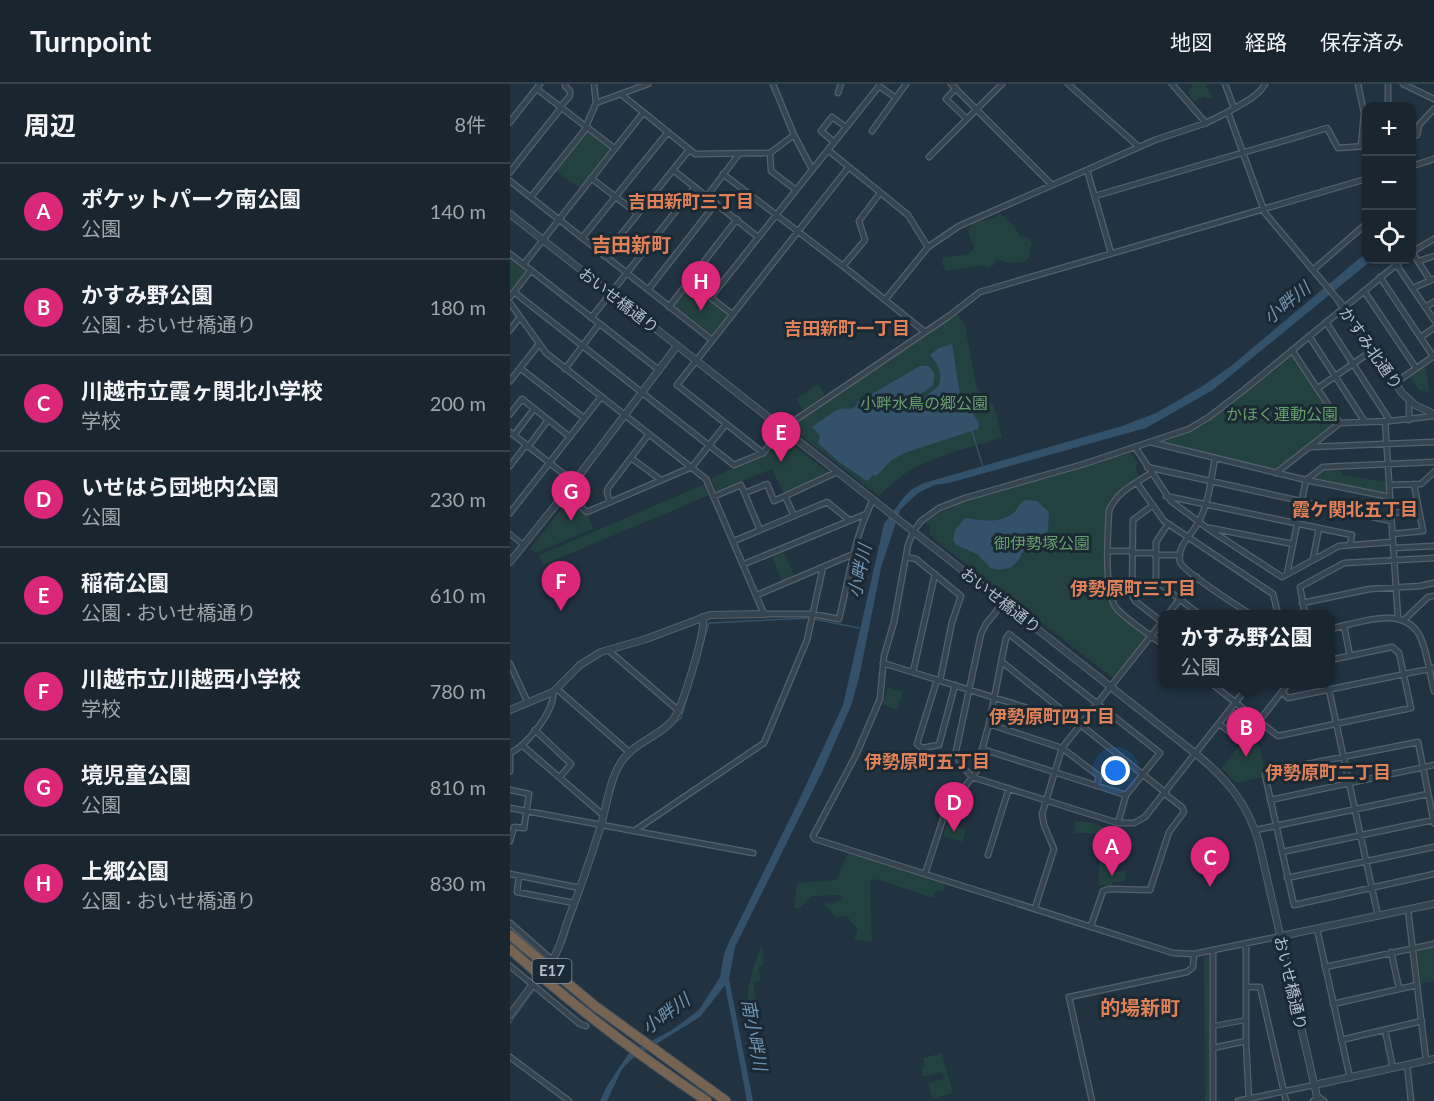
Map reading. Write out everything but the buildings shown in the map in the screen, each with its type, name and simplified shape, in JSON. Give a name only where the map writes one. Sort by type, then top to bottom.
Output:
[{"type":"highway","name":"E17","points":[[510,935],[596,1006],[726,1101]]},
{"type":"highway","name":"E17","points":[[510,949],[587,1021],[706,1101]]},
{"type":"street","points":[[510,172],[570,96],[570,90],[565,84]]},
{"type":"street","points":[[531,198],[586,127],[596,103],[594,84]]},
{"type":"street","points":[[596,103],[648,84]]},
{"type":"street","points":[[773,84],[794,135],[812,169]]},
{"type":"street","points":[[838,93],[841,84]]},
{"type":"street","points":[[872,131],[906,84]]},
{"type":"street","points":[[928,157],[1002,84]]},
{"type":"street","points":[[1068,84],[1139,147]]},
{"type":"street","points":[[1173,84],[1206,123]]},
{"type":"street","points":[[1225,84],[1234,108]]},
{"type":"street","points":[[885,300],[928,248],[971,220],[1139,147],[1206,123],[1234,108],[1263,88],[1265,84]]},
{"type":"street","points":[[1358,84],[1362,103]]},
{"type":"street","points":[[1388,84],[1388,102]]},
{"type":"street","points":[[1403,84],[1434,99]]},
{"type":"street","points":[[510,122],[512,113],[538,86],[614,148]]},
{"type":"street","points":[[711,297],[879,86],[896,98]]},
{"type":"street","points":[[967,119],[946,99],[954,86],[1052,185]]},
{"type":"street","points":[[622,95],[695,154],[770,153],[794,135]]},
{"type":"street","points":[[1416,135],[1419,125],[1434,109]]},
{"type":"street","points":[[1228,111],[1263,208],[1341,304]]},
{"type":"street","points":[[524,264],[643,113]]},
{"type":"street","points":[[834,142],[821,131],[832,117],[846,127]]},
{"type":"street","points":[[1095,196],[1327,128],[1338,148],[1362,146]]},
{"type":"street","points":[[582,238],[668,132]]},
{"type":"street","points":[[604,256],[690,150]]},
{"type":"street","points":[[828,150],[908,215],[928,248]]},
{"type":"street","points":[[770,153],[771,171],[796,190]]},
{"type":"street","points":[[707,196],[738,154]]},
{"type":"street","points":[[1416,165],[1434,159]]},
{"type":"street","points":[[763,453],[677,385],[848,168]]},
{"type":"street","points":[[673,170],[758,237]]},
{"type":"street","points":[[1087,170],[1111,253]]},
{"type":"street","points":[[723,174],[925,332]]},
{"type":"street","points":[[591,178],[638,214]]},
{"type":"street","points":[[514,292],[734,465],[763,453],[782,429],[980,292],[1362,180]]},
{"type":"street","points":[[510,181],[712,340]]},
{"type":"street","points":[[591,318],[695,187]]},
{"type":"street","points":[[843,266],[865,240],[859,221],[880,193]]},
{"type":"street","points":[[648,290],[716,203]]},
{"type":"street","name":"おいせ橋通り","points":[[510,214],[1213,767],[1237,794],[1256,830],[1318,1100]]},
{"type":"street","points":[[669,307],[737,219]]},
{"type":"street","points":[[1314,271],[1362,228]]},
{"type":"street","points":[[1416,249],[1434,238]]},
{"type":"street","points":[[510,254],[659,370]]},
{"type":"street","points":[[1419,261],[1434,256]]},
{"type":"street","points":[[1413,288],[1432,279],[1416,257]]},
{"type":"street","points":[[1434,320],[1396,264],[1364,291],[1341,304],[1326,322],[1200,423],[1135,447],[952,503],[939,508],[921,521],[911,530],[894,622],[883,663],[880,699],[856,755],[813,836],[815,839],[1162,950],[1181,954],[1213,951],[1434,904]]},
{"type":"street","points":[[510,297],[531,270]]},
{"type":"street","points":[[1380,277],[1433,356],[1395,383]]},
{"type":"street","points":[[689,281],[732,314]]},
{"type":"street","points":[[1364,291],[1416,368]]},
{"type":"street","points":[[1425,307],[1434,302]]},
{"type":"street","points":[[510,303],[546,353],[706,478],[764,614]]},
{"type":"street","name":"かすみ北通り","points":[[1341,304],[1409,401],[1434,415]]},
{"type":"street","points":[[510,330],[520,317]]},
{"type":"street","points":[[1326,322],[1388,421],[1386,444],[1398,618]]},
{"type":"street","points":[[565,369],[599,324]]},
{"type":"street","points":[[1421,337],[1434,328]]},
{"type":"street","points":[[1309,336],[1365,422]]},
{"type":"street","points":[[510,381],[539,344]]},
{"type":"street","points":[[512,557],[565,494],[677,346]]},
{"type":"street","points":[[1292,350],[1340,423]]},
{"type":"street","points":[[1318,388],[1373,350]]},
{"type":"street","points":[[520,368],[584,418]]},
{"type":"street","points":[[510,513],[601,397]]},
{"type":"street","points":[[510,414],[522,399],[570,436]]},
{"type":"street","points":[[1409,401],[1409,420]]},
{"type":"street","points":[[534,409],[512,434],[574,482]]},
{"type":"street","points":[[1276,473],[1340,423],[1409,420],[1434,415]]},
{"type":"street","points":[[510,466],[548,420]]},
{"type":"street","points":[[565,494],[587,512],[692,467],[726,424]]},
{"type":"street","points":[[610,502],[608,488],[649,435]]},
{"type":"street","points":[[1150,442],[1306,480],[1390,497]]},
{"type":"street","points":[[1310,447],[1434,442]]},
{"type":"street","points":[[1135,447],[1166,496],[1207,528],[1282,577],[1339,546],[1434,546]]},
{"type":"street","points":[[632,458],[661,480]]},
{"type":"street","points":[[1215,458],[1206,503],[1199,522],[1181,548],[1181,564],[1243,610]]},
{"type":"street","points":[[1287,574],[1306,480],[1323,467],[1434,462]]},
{"type":"street","points":[[1147,467],[1391,521]]},
{"type":"street","points":[[745,493],[767,484],[774,501],[837,472]]},
{"type":"street","points":[[1389,485],[1424,483],[1434,472]]},
{"type":"street","points":[[1151,473],[1119,494],[1109,511],[1108,586],[1118,610],[1158,641]]},
{"type":"street","points":[[1137,483],[1168,524],[1271,592],[1277,610]]},
{"type":"street","points":[[1392,534],[1423,532],[1414,484]]},
{"type":"street","points":[[715,495],[741,485],[760,530]]},
{"type":"street","points":[[785,496],[794,516]]},
{"type":"street","points":[[1166,496],[1352,535],[1350,545]]},
{"type":"street","points":[[734,541],[827,502],[849,520]]},
{"type":"street","points":[[510,710],[555,690],[580,665],[608,650],[646,639],[703,617],[715,614],[813,614],[839,619],[866,514],[875,502]]},
{"type":"street","points":[[1153,505],[1133,520],[1132,598],[1158,619]]},
{"type":"street","points":[[1391,513],[1419,512]]},
{"type":"street","points":[[744,564],[866,514]]},
{"type":"street","points":[[1168,524],[1157,539],[1156,581],[1192,610]]},
{"type":"street","points":[[1207,528],[1293,544]]},
{"type":"street","points":[[1313,559],[1319,528]]},
{"type":"street","points":[[510,534],[522,543]]},
{"type":"street","points":[[1109,551],[1180,555]]},
{"type":"street","points":[[757,595],[854,555]]},
{"type":"street","points":[[906,557],[916,559],[961,596],[952,622],[938,680],[917,744],[921,748],[939,745],[955,685]]},
{"type":"street","points":[[1304,610],[1300,587],[1344,563],[1434,558]]},
{"type":"street","points":[[634,831],[764,743],[803,650],[823,567]]},
{"type":"street","points":[[914,672],[934,574]]},
{"type":"street","points":[[1172,610],[1197,577]]},
{"type":"street","points":[[1302,603],[1370,589],[1434,583]]},
{"type":"street","points":[[1404,620],[1428,597],[1434,596]]},
{"type":"street","points":[[1003,603],[983,628],[956,751],[960,764],[972,777],[1118,823],[1138,822],[1146,817],[1165,794],[1247,688]]},
{"type":"street","points":[[510,923],[551,961],[580,888],[601,825],[614,775],[629,752],[669,725],[679,711],[704,623],[703,617]]},
{"type":"street","points":[[1335,628],[1380,619],[1404,620],[1415,629],[1422,640],[1431,669],[1434,691]]},
{"type":"street","points":[[1344,626],[1350,656]]},
{"type":"street","points":[[1035,908],[1054,849],[1042,814],[1062,748],[1158,628]]},
{"type":"street","points":[[925,874],[945,813],[976,772],[1006,638],[1009,634],[1160,753],[1126,795],[1118,823]]},
{"type":"street","points":[[1217,688],[1278,736],[1411,708],[1399,653],[1392,647],[1335,659]]},
{"type":"street","points":[[608,650],[679,711]]},
{"type":"street","points":[[1002,662],[1054,706],[1143,775],[1185,812],[1169,832],[1150,890],[1109,889],[1103,891],[1090,926]]},
{"type":"street","points":[[883,663],[1047,714],[1054,706]]},
{"type":"street","points":[[510,664],[512,677],[528,703]]},
{"type":"street","points":[[1282,692],[1288,698],[1431,669]]},
{"type":"street","points":[[1249,734],[1285,688]]},
{"type":"street","points":[[510,771],[510,753],[523,746],[535,730],[549,710],[555,690]]},
{"type":"street","points":[[555,690],[629,752]]},
{"type":"street","points":[[1329,690],[1378,916]]},
{"type":"street","points":[[1219,724],[1233,734],[1249,713]]},
{"type":"street","points":[[988,724],[1062,748],[1100,776],[1097,786]]},
{"type":"street","points":[[535,730],[571,764],[560,777]]},
{"type":"street","points":[[1282,852],[1434,821],[1418,742],[1267,772],[1265,775],[1287,878],[1294,905],[1434,874]]},
{"type":"street","points":[[523,746],[603,815]]},
{"type":"street","points":[[981,749],[1126,795]]},
{"type":"street","points":[[1270,800],[1434,765]]},
{"type":"street","points":[[988,855],[1009,788]]},
{"type":"street","points":[[510,790],[529,794],[524,828],[512,826],[510,841]]},
{"type":"street","points":[[1256,830],[1428,794]]},
{"type":"street","points":[[510,808],[753,853]]},
{"type":"street","points":[[1287,878],[1434,847]]},
{"type":"street","points":[[510,874],[580,888]]},
{"type":"street","points":[[519,876],[517,892],[574,903]]},
{"type":"street","points":[[1408,910],[1426,1060]]},
{"type":"street","points":[[1317,929],[1350,1078]]},
{"type":"street","points":[[1246,944],[1246,1041],[1249,1100]]},
{"type":"street","points":[[1325,967],[1434,944]]},
{"type":"street","points":[[1213,951],[1213,1101]]},
{"type":"street","points":[[1391,952],[1399,988]]},
{"type":"street","points":[[1092,1101],[1069,997],[1187,972],[1193,967],[1194,954]]},
{"type":"street","points":[[510,966],[580,1024],[587,1021]]},
{"type":"street","points":[[510,1015],[533,983]]},
{"type":"street","points":[[1333,1004],[1416,985]]},
{"type":"street","points":[[1246,987],[1260,987],[1286,1101]]},
{"type":"street","points":[[1213,1026],[1246,1020]]},
{"type":"street","points":[[1341,1040],[1422,1022]]},
{"type":"street","points":[[1385,1030],[1393,1068]]},
{"type":"street","points":[[1213,1048],[1246,1041]]},
{"type":"street","points":[[510,1057],[569,1101]]},
{"type":"street","points":[[1238,1101],[1434,1059]]},
{"type":"street","points":[[1407,1065],[1409,1101]]},
{"type":"street","points":[[1272,1094],[1274,1101]]},
{"type":"green space","points":[[1193,84],[1208,84],[1206,86],[1212,97],[1208,99],[1203,97],[1194,102],[1188,92]]},
{"type":"green space","points":[[587,131],[611,149],[580,189],[556,171]]},
{"type":"green space","points":[[1000,213],[1014,226],[1020,236],[1027,237],[1032,243],[1029,257],[1025,262],[1009,263],[996,259],[994,265],[988,268],[982,265],[946,271],[942,264],[943,257],[966,255],[974,249],[974,243],[971,241],[968,230],[972,223],[994,218]]},
{"type":"green space","points":[[510,256],[528,270],[510,294]]},
{"type":"green space","points":[[690,284],[729,315],[712,337],[673,306]]},
{"type":"green space","name":"小畔水鳥の郷公園","points":[[954,315],[958,315],[965,326],[977,388],[982,396],[994,406],[1002,438],[921,464],[893,483],[879,496],[791,428],[791,425]]},
{"type":"green space","name":"かほく運動公園","points":[[1292,354],[1337,421],[1276,470],[1157,443],[1204,425]]},
{"type":"green space","points":[[1426,365],[1429,392],[1419,390],[1409,377]]},
{"type":"green space","points":[[818,384],[825,395],[803,410],[796,399]]},
{"type":"green space","points":[[782,436],[829,473],[784,494],[772,469],[716,491],[710,478],[765,455]]},
{"type":"green space","name":"御伊勢塚公園","points":[[1130,452],[1138,463],[1135,465],[1139,477],[1118,492],[1109,504],[1105,524],[1105,571],[1112,606],[1123,618],[1147,636],[1114,679],[939,543],[929,534],[930,527],[926,522],[938,513],[967,500]]},
{"type":"green space","points":[[1323,469],[1341,471],[1342,475],[1387,482],[1387,492],[1386,494],[1313,479]]},
{"type":"green space","points":[[707,483],[712,494],[543,565],[539,555]]},
{"type":"green space","points":[[568,500],[587,514],[593,529],[535,553],[530,549]]},
{"type":"green space","points":[[784,552],[794,576],[782,581],[772,557]]},
{"type":"green space","points":[[888,687],[903,692],[897,710],[883,705]]},
{"type":"green space","points":[[1247,735],[1260,747],[1264,768],[1263,777],[1236,783],[1222,768]]},
{"type":"green space","points":[[1075,821],[1089,822],[1110,829],[1109,834],[1075,833]]},
{"type":"green space","points":[[947,823],[966,829],[962,842],[943,836]]},
{"type":"green space","points":[[849,853],[944,883],[945,890],[935,891],[934,897],[929,897],[876,879],[870,881],[872,942],[854,939],[858,930],[846,915],[836,918],[824,906],[826,902],[829,904],[841,900],[841,895],[812,896],[798,909],[794,908],[797,883],[836,880]]},
{"type":"green space","points":[[1107,862],[1112,872],[1125,871],[1125,881],[1099,886],[1099,863]]},
{"type":"green space","points":[[761,947],[763,948],[763,965],[759,967],[760,981],[754,983],[757,999],[755,1010],[751,1015],[753,1020],[746,1020],[748,990]]},
{"type":"green space","points":[[1434,947],[1434,981],[1421,984],[1417,950]]},
{"type":"green space","points":[[1204,957],[1211,957],[1212,1100],[1205,1101]]},
{"type":"green space","points":[[942,1053],[953,1093],[932,1099],[928,1083],[944,1079],[942,1072],[923,1077],[921,1068],[925,1067],[923,1058]]},
{"type":"water","points":[[1362,256],[1362,264],[1367,264],[1213,390],[1146,428],[949,483],[934,485],[918,493],[900,510],[881,568],[859,678],[851,706],[822,772],[735,947],[729,979],[753,1101],[747,1101],[725,985],[700,1017],[632,1059],[622,1069],[607,1101],[600,1101],[629,1053],[672,1030],[699,1010],[720,977],[724,954],[729,942],[843,705],[884,524],[904,497],[912,489],[924,483],[1122,426],[1156,413],[1201,387],[1231,366]]},
{"type":"water","points":[[952,344],[960,395],[979,423],[978,429],[907,452],[893,459],[876,476],[873,475],[867,481],[839,462],[818,443],[820,436],[812,427],[837,410],[854,407],[858,402],[920,366],[929,366],[935,374],[933,385],[919,395],[908,397],[904,403],[906,407],[913,409],[917,403],[939,386],[939,369],[930,355],[939,348]]},
{"type":"water","points":[[1025,500],[1037,501],[1049,512],[1048,530],[1044,536],[1026,546],[1018,561],[1010,568],[998,570],[991,568],[977,554],[956,545],[953,540],[955,530],[965,518],[1001,519],[1014,512]]},
{"type":"waterway","points":[[972,431],[983,467]]},
{"type":"waterway","points":[[667,729],[681,718],[709,623],[809,618]]},
{"type":"waterway","points":[[814,619],[859,628]]},
{"type":"waterway","points":[[633,753],[649,742]]},
{"type":"waterway","points":[[592,861],[618,774]]},
{"type":"waterway","points":[[554,965],[587,877]]},
{"type":"waterway","points":[[510,1023],[541,980]]},
{"type":"place","name":"上郷公園","points":[[701,311]]},
{"type":"place","name":"稲荷公園","points":[[781,462]]},
{"type":"place","name":"境児童公園","points":[[571,521]]},
{"type":"place","name":"川越市立川越西小学校","points":[[561,611]]},
{"type":"place","name":"かすみ野公園","points":[[1246,757]]},
{"type":"place","name":"いせはら団地内公園","points":[[954,832]]},
{"type":"place","name":"ポケットパーク南公園","points":[[1112,876]]},
{"type":"place","name":"川越市立霞ヶ関北小学校","points":[[1210,887]]},
{"type":"district","name":"吉田新町三丁目","points":[[691,202]]},
{"type":"district","name":"吉田新町","points":[[631,245]]},
{"type":"district","name":"吉田新町一丁目","points":[[847,329]]},
{"type":"district","name":"霞ケ関北五丁目","points":[[1355,510]]},
{"type":"district","name":"伊勢原町三丁目","points":[[1133,589]]},
{"type":"district","name":"伊勢原町四丁目","points":[[1052,717]]},
{"type":"district","name":"伊勢原町五丁目","points":[[927,762]]},
{"type":"district","name":"伊勢原町二丁目","points":[[1328,773]]},
{"type":"district","name":"的場新町","points":[[1140,1008]]},
{"type":"water label","name":"小畔川","points":[[1287,303]]},
{"type":"water label","name":"小畔川","points":[[860,571]]},
{"type":"water label","name":"小畔川","points":[[666,1014]]},
{"type":"water label","name":"南小畔川","points":[[754,1035]]}]
